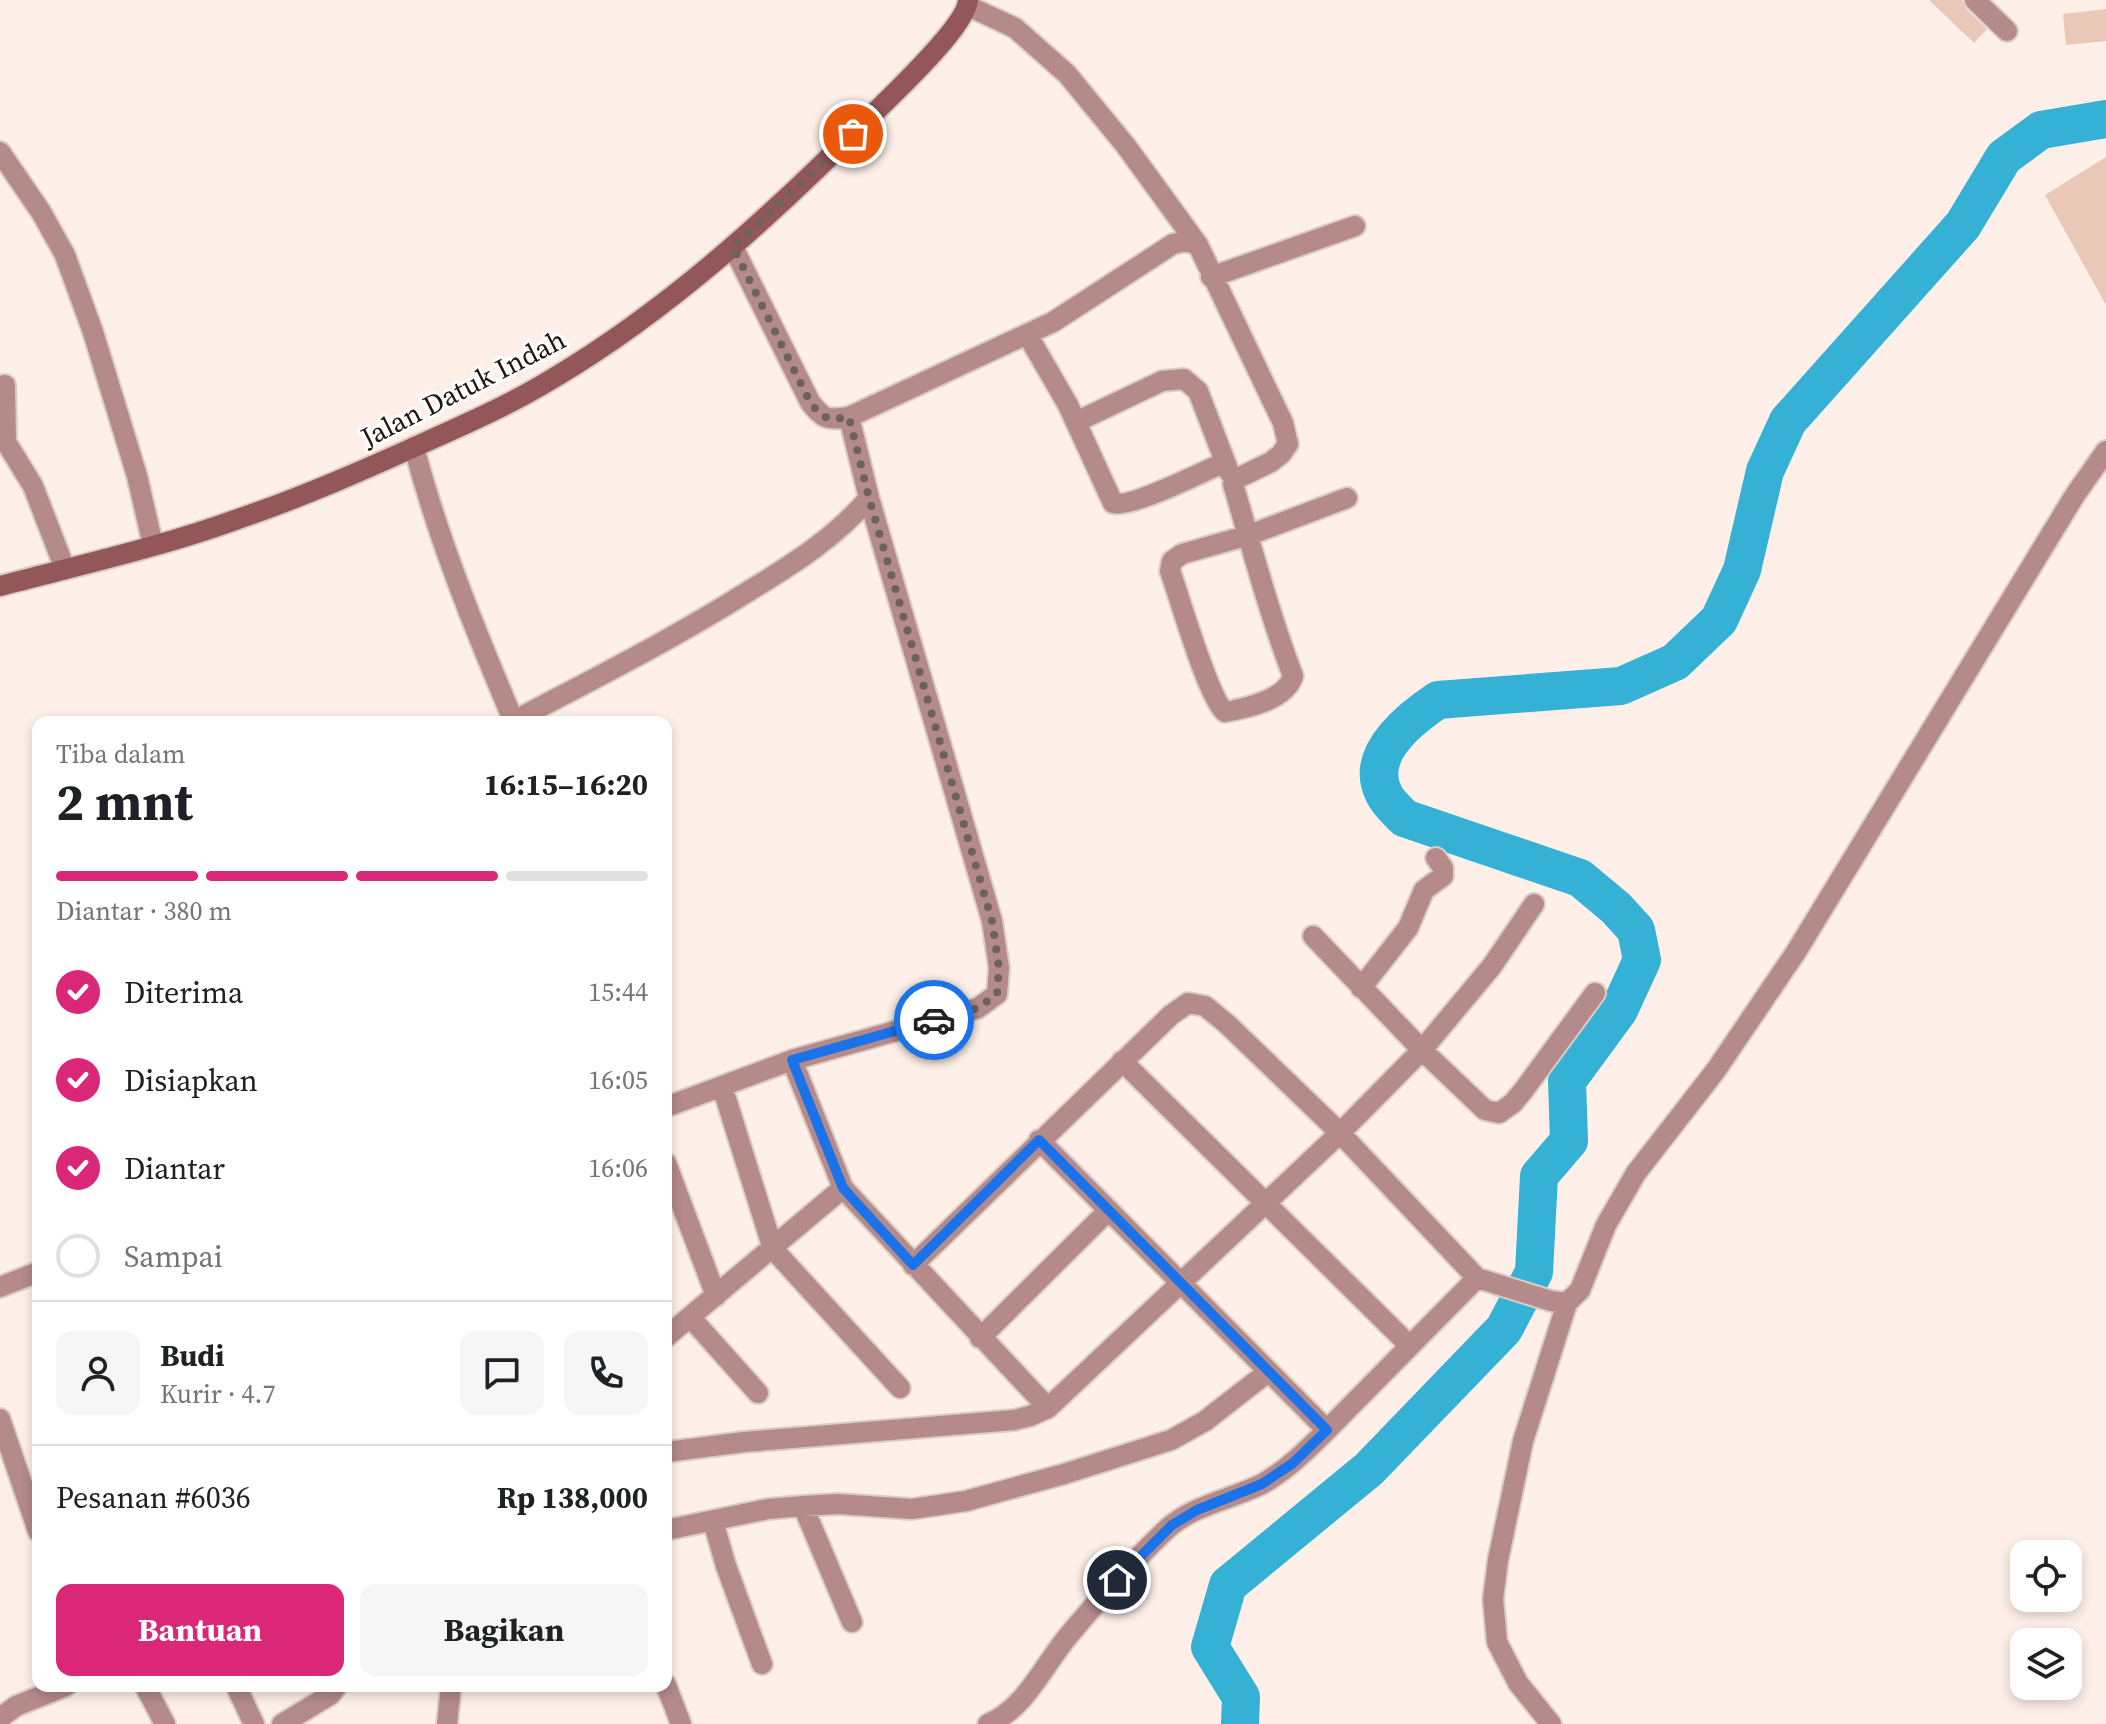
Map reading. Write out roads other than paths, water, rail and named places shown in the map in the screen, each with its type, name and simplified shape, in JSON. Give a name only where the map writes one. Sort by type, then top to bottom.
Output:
[{"type":"street","points":[[1975,0],[2007,31]]},
{"type":"street","points":[[968,3],[1015,28],[1067,74],[1126,146],[1198,245],[1283,423],[1288,444],[1281,454],[1236,479],[1233,484]]},
{"type":"street","name":"Jalan Datuk Indah","points":[[0,586],[235,521],[414,447],[551,380],[596,351],[733,247],[920,68],[955,26],[968,3]]},
{"type":"street","points":[[0,152],[41,212],[65,255],[93,332],[137,476],[153,545]]},
{"type":"street","points":[[1211,277],[1355,226]]},
{"type":"street","points":[[733,247],[810,402],[828,420],[849,417],[1053,322],[1173,244],[1187,241],[1198,245]]},
{"type":"street","points":[[1027,334],[1076,422],[1108,495],[1117,505],[1137,500],[1225,462]]},
{"type":"street","points":[[1076,422],[1162,381],[1184,379],[1198,391],[1233,484],[1249,535],[1293,676],[1290,686],[1277,695],[1225,712],[1217,705],[1170,571],[1172,561],[1182,554],[1249,535],[1347,498]]},
{"type":"street","points":[[5,385],[6,442],[33,486],[65,569]]},
{"type":"street","points":[[672,1105],[792,1060],[978,1008],[997,994],[999,968],[992,921],[869,498],[849,417]]},
{"type":"street","points":[[414,447],[431,512],[454,576],[512,716]]},
{"type":"street","points":[[913,1265],[1039,1140],[1171,1015],[1188,1003],[1205,1006],[1340,1133],[1477,1278],[1559,1302],[1580,1290],[1606,1225],[1636,1173],[1716,1070],[1782,974],[2067,508],[2106,451]]},
{"type":"street","points":[[525,716],[705,619],[826,542],[869,498]]},
{"type":"street","points":[[1361,988],[1408,928],[1424,890],[1443,876],[1443,868],[1436,858]]},
{"type":"street","points":[[672,1451],[1014,1420],[1048,1408],[1340,1133],[1422,1050],[1492,966],[1534,904]]},
{"type":"street","points":[[1313,936],[1422,1050],[1485,1110],[1499,1113],[1523,1091],[1595,993]]},
{"type":"street","points":[[792,1060],[843,1188],[1048,1408]]},
{"type":"street","points":[[1122,1061],[1410,1346]]},
{"type":"street","points":[[722,1086],[773,1249],[900,1388]]},
{"type":"street","points":[[1039,1140],[1327,1430]]},
{"type":"street","points":[[672,1179],[716,1296]]},
{"type":"street","points":[[672,1332],[843,1188]]},
{"type":"street","points":[[980,1338],[1109,1210]]},
{"type":"street","points":[[0,1287],[32,1274]]},
{"type":"street","points":[[988,1724],[1012,1710],[1096,1602],[1172,1525],[1197,1510],[1262,1484],[1293,1463],[1477,1278]]},
{"type":"street","points":[[1551,1724],[1518,1683],[1497,1642],[1493,1599],[1523,1441],[1559,1302]]},
{"type":"street","points":[[691,1318],[758,1393]]},
{"type":"street","points":[[672,1529],[768,1509],[838,1504],[912,1509],[966,1501],[1171,1440],[1205,1421],[1268,1372]]},
{"type":"street","points":[[0,1419],[32,1513]]},
{"type":"street","points":[[803,1506],[852,1622]]},
{"type":"street","points":[[713,1521],[762,1664]]},
{"type":"street","points":[[0,1718],[16,1706],[51,1692]]},
{"type":"street","points":[[148,1692],[165,1724]]},
{"type":"street","points":[[239,1692],[254,1724]]},
{"type":"street","points":[[282,1724],[332,1692]]},
{"type":"street","points":[[447,1724],[450,1692]]},
{"type":"street","points":[[669,1692],[681,1724]]},
{"type":"waterway","points":[[1240,1724],[1241,1697],[1210,1647],[1228,1585],[1369,1469],[1504,1329],[1534,1272],[1539,1176],[1569,1141],[1567,1081],[1619,1010],[1642,960],[1636,930],[1616,908],[1580,878],[1404,818],[1386,797],[1379,780],[1384,752],[1402,728],[1438,700],[1621,686],[1675,662],[1719,620],[1742,570],[1765,471],[1788,421],[1963,225],[2004,157],[2041,130],[2106,119]]}]
